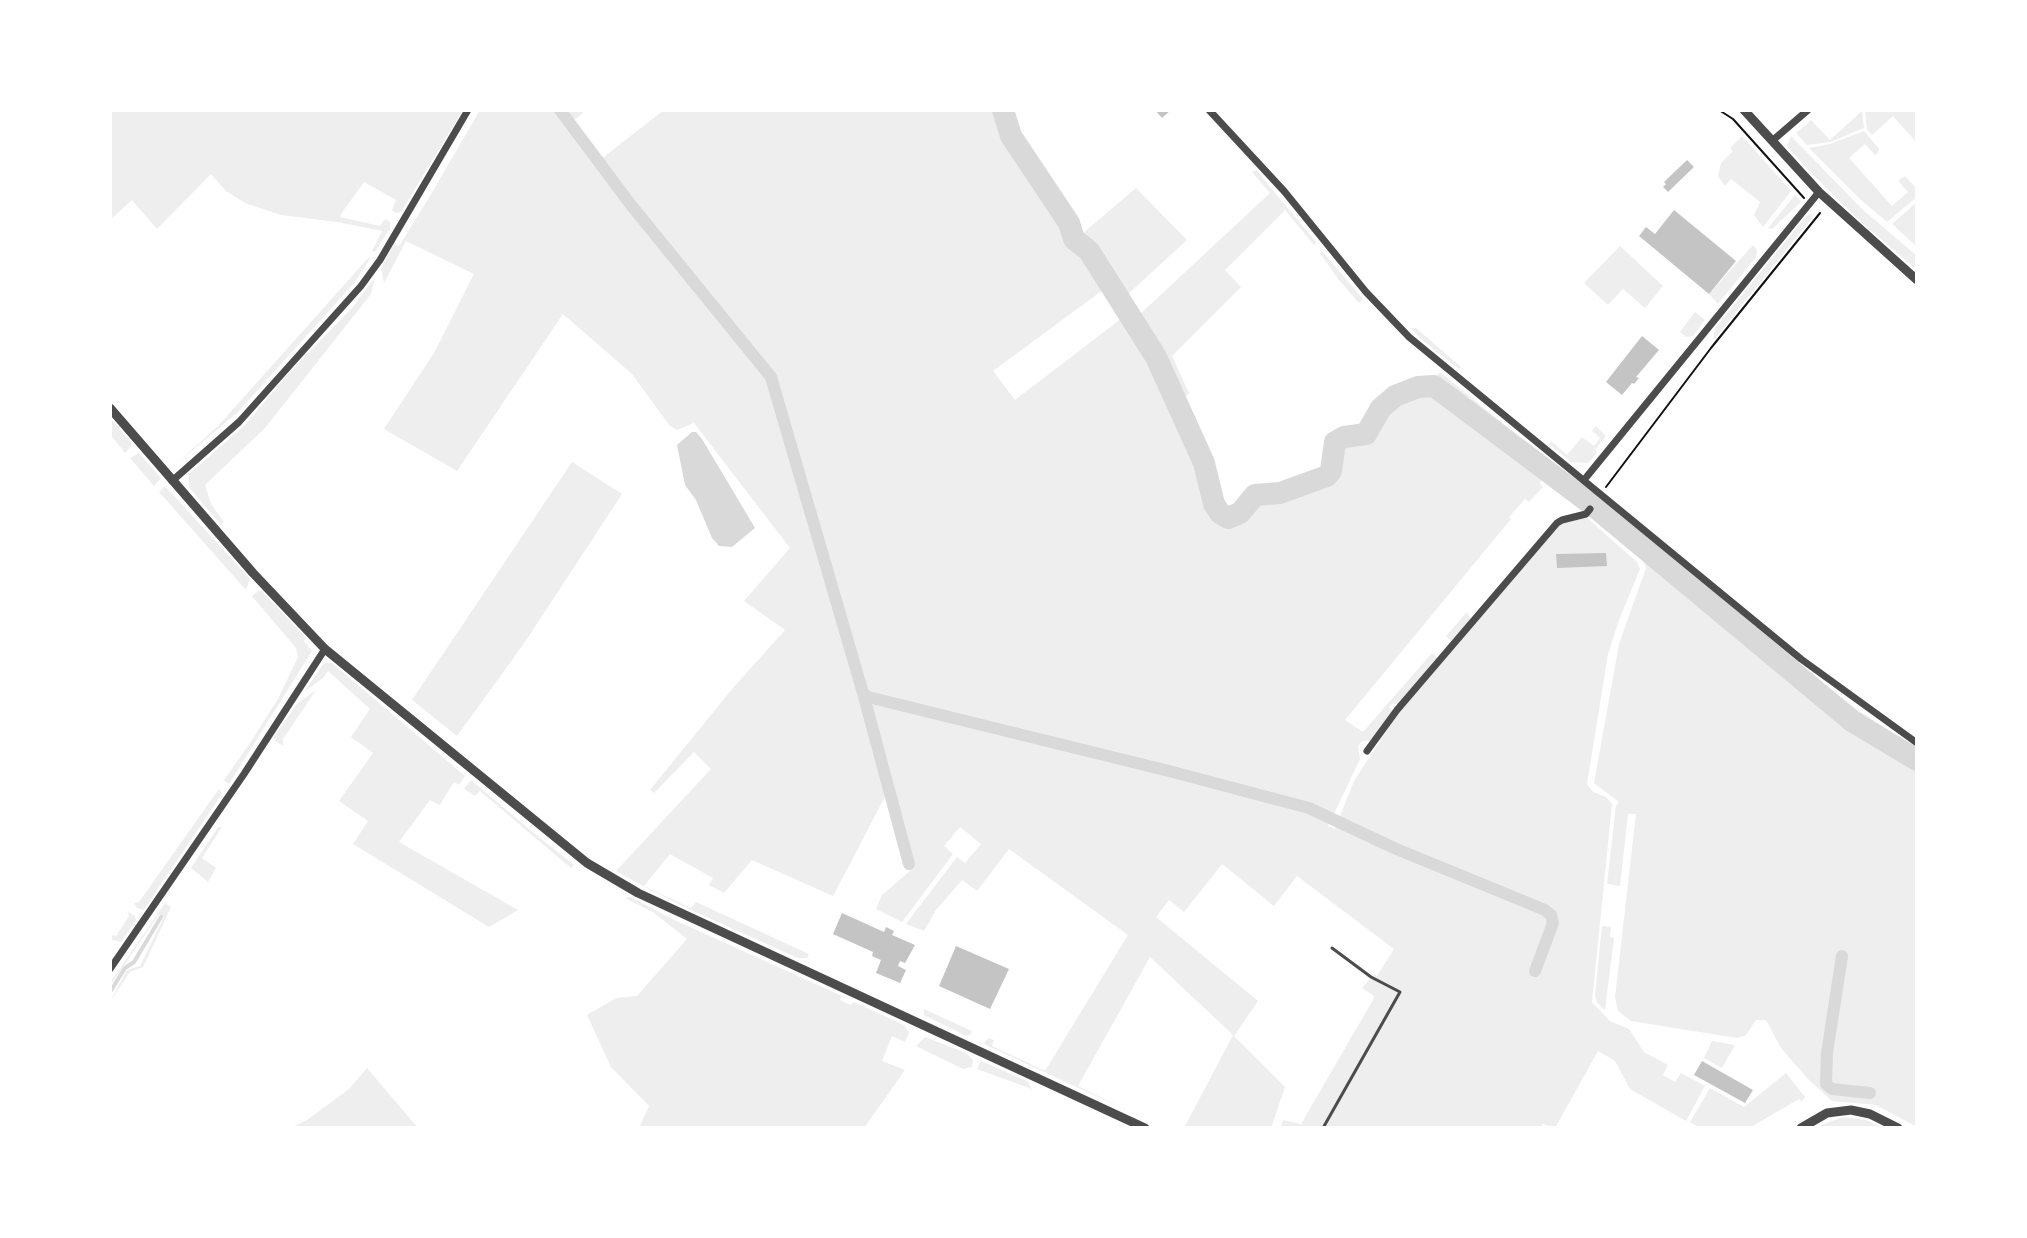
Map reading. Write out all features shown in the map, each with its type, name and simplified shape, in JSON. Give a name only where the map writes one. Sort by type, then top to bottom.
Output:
[{"type":"street","points":[[172,481],[239,422],[361,286],[380,260],[468,110]]},
{"type":"street","points":[[1209,110],[1284,191],[1366,292],[1409,337],[1819,673],[1917,743]]},
{"type":"street","points":[[1744,110],[1819,192],[1917,280]]},
{"type":"street","points":[[1772,141],[1808,110]]},
{"type":"street","points":[[1584,480],[1819,192]]},
{"type":"street","points":[[110,408],[271,594],[325,649],[546,831],[606,876],[1145,1128]]},
{"type":"street","points":[[1367,751],[1397,710],[1557,523],[1586,514],[1602,495]]},
{"type":"street","points":[[110,969],[244,774],[325,649]]},
{"type":"street","points":[[1801,1128],[1827,1113],[1851,1110],[1870,1114],[1898,1128]]},
{"type":"lane","points":[[1323,1128],[1400,992],[1371,977],[1332,948]]},
{"type":"path","points":[[1719,110],[1733,119],[1810,203]]},
{"type":"path","points":[[1602,495],[1711,348],[1820,213]]},
{"type":"shaded area","points":[[110,110],[463,110],[401,212],[392,210],[396,200],[364,182],[341,214],[340,217],[380,226],[385,219],[390,222],[390,231],[375,252],[372,251],[382,231],[281,215],[245,203],[226,191],[211,174],[157,229],[132,200],[110,220]]},
{"type":"shaded area","points":[[480,110],[586,110],[569,125],[636,219],[747,346],[601,159],[664,110],[1006,110],[1015,139],[1066,214],[1083,233],[1136,188],[1187,240],[1127,295],[1138,316],[1270,193],[1252,172],[1256,170],[1316,242],[1314,245],[1285,210],[1225,270],[1241,287],[1172,356],[1189,393],[1180,403],[1204,463],[1214,504],[1220,513],[1228,518],[1240,513],[1255,495],[1280,493],[1327,476],[1331,471],[1335,442],[1344,437],[1366,434],[1387,401],[1406,390],[1430,385],[1440,372],[1595,499],[1587,509],[1583,509],[1548,474],[1539,483],[1543,487],[1529,502],[1525,499],[1509,517],[1511,519],[1345,720],[1363,732],[1432,653],[1437,657],[1398,705],[1393,703],[1389,707],[1392,711],[1372,740],[1362,741],[1358,746],[1360,759],[1328,826],[1335,829],[1354,781],[1398,713],[1561,524],[1586,517],[1637,562],[1640,569],[1608,654],[1587,784],[1593,792],[1606,797],[1612,804],[1592,1002],[1610,1021],[1629,1029],[1644,1052],[1668,1065],[1663,1075],[1675,1082],[1681,1073],[1705,1086],[1686,1121],[1630,1089],[1615,1061],[1598,1051],[1555,1128],[1543,1124],[1540,1128],[1280,1128],[1283,1120],[1301,1124],[1373,1000],[1374,996],[1362,988],[1374,974],[1377,976],[1394,949],[1297,876],[1274,906],[1222,864],[1184,912],[1169,900],[1156,917],[1258,1001],[1234,1036],[1285,1087],[1271,1128],[1184,1128],[1233,1035],[1150,957],[1078,1086],[1126,1110],[986,1045],[984,1043],[988,1038],[994,1040],[992,1046],[1045,1071],[1128,935],[1009,849],[977,891],[962,880],[936,910],[924,931],[906,924],[957,857],[965,863],[981,844],[960,827],[944,846],[953,854],[902,922],[876,909],[882,895],[911,870],[888,791],[833,896],[752,860],[724,893],[709,885],[713,878],[670,854],[644,886],[691,908],[696,902],[809,954],[807,958],[798,958],[691,910],[643,886],[616,871],[711,769],[694,752],[654,793],[650,790],[732,689],[785,630],[744,601],[790,548],[694,423],[677,430],[670,426],[632,374],[563,314],[457,471],[384,429],[434,353],[474,274],[406,241],[384,283],[381,268],[394,244],[399,246]],"holes":[[[1107,287],[1126,315],[1015,400],[993,371]]]},
{"type":"shaded area","points":[[1865,110],[1917,110],[1917,143],[1893,116],[1872,135],[1867,129]]},
{"type":"shaded area","points":[[1862,111],[1864,128],[1830,142],[1807,145],[1796,133],[1811,120],[1830,140]]},
{"type":"shaded area","points":[[1864,131],[1879,149],[1878,153],[1875,155],[1865,144],[1849,158],[1892,206],[1908,192],[1898,181],[1905,176],[1917,189],[1917,197],[1887,222],[1809,148]]},
{"type":"shaded area","points":[[1742,136],[1791,191],[1763,227],[1754,215],[1760,202],[1731,179],[1725,186],[1718,176],[1721,163],[1733,151],[1730,148]]},
{"type":"shaded area","points":[[1791,136],[1862,209],[1917,256],[1917,270],[1862,223],[1808,170],[1787,146]]},
{"type":"shaded area","points":[[1795,195],[1801,202],[1772,229],[1768,228]]},
{"type":"shaded area","points":[[1917,202],[1917,247],[1892,224]]},
{"type":"shaded area","points":[[1812,214],[1813,217],[1713,341],[1715,328],[1806,216]]},
{"type":"shaded area","points":[[1753,245],[1757,250],[1756,257],[1718,304],[1709,294]]},
{"type":"shaded area","points":[[1620,246],[1663,286],[1645,308],[1623,289],[1608,305],[1584,283]]},
{"type":"shaded area","points":[[1322,251],[1363,299],[1359,303],[1339,280],[1320,253]]},
{"type":"shaded area","points":[[369,257],[354,283],[238,412],[175,465],[219,425]]},
{"type":"shaded area","points":[[375,277],[371,294],[265,428],[205,485],[211,504],[224,522],[221,525],[189,487],[189,474],[244,426],[289,373],[352,308]]},
{"type":"shaded area","points":[[1695,312],[1705,320],[1693,336],[1686,337],[1680,332]]},
{"type":"shaded area","points":[[1412,328],[1416,328],[1461,367],[1459,369],[1421,339]]},
{"type":"shaded area","points":[[110,418],[131,442],[125,453],[110,434]]},
{"type":"shaded area","points":[[1596,426],[1606,436],[1588,463],[1571,462],[1549,444],[1551,441],[1567,455],[1582,437],[1594,446],[1600,438],[1592,431]]},
{"type":"shaded area","points":[[692,432],[702,439],[755,528],[732,547],[719,546],[712,538],[696,500],[685,485],[677,445]]},
{"type":"shaded area","points":[[139,453],[161,478],[154,486],[130,458]]},
{"type":"shaded area","points":[[572,462],[622,494],[525,642],[457,736],[412,700]]},
{"type":"shaded area","points":[[165,486],[250,579],[246,590],[159,492]]},
{"type":"shaded area","points":[[1598,503],[1770,643],[1770,654],[1778,649],[1917,751],[1917,1127],[1876,1105],[1832,1101],[1781,1048],[1766,1020],[1756,1020],[1746,1035],[1737,1038],[1631,1021],[1618,1011],[1615,997],[1636,814],[1628,814],[1620,886],[1607,884],[1619,802],[1594,783],[1619,644],[1646,568],[1644,561],[1591,515]]},
{"type":"shaded area","points":[[262,591],[306,638],[304,641],[312,651],[229,784],[219,777],[224,780],[250,743],[278,699],[298,657],[296,648],[252,596]]},
{"type":"shaded area","points":[[1467,612],[1471,620],[1451,641],[1446,636]]},
{"type":"shaded area","points":[[324,663],[332,663],[465,776],[459,785],[454,782],[440,805],[430,800],[399,842],[518,910],[489,927],[353,844],[368,821],[339,801],[373,753],[351,737],[370,709],[328,671],[304,692]]},
{"type":"shaded area","points":[[316,690],[283,739],[283,746],[275,741],[274,736],[297,704]]},
{"type":"shaded area","points":[[471,780],[574,865],[571,868],[480,791],[475,796],[464,789]]},
{"type":"shaded area","points":[[219,789],[222,794],[144,910],[137,908],[134,903],[139,902]]},
{"type":"shaded area","points":[[218,827],[222,827],[202,858],[216,868],[208,882],[191,868]]},
{"type":"shaded area","points":[[631,897],[842,996],[840,1000],[850,1005],[854,1002],[904,1025],[909,1033],[905,1042],[892,1036],[882,1061],[905,1070],[864,1128],[639,1128],[649,1106],[611,1067],[587,1015],[616,998],[637,996],[687,939],[653,912],[625,898]]},
{"type":"shaded area","points":[[165,903],[171,907],[143,967],[130,972],[110,1002],[127,970],[140,966],[164,917],[159,914],[110,986],[110,983]]},
{"type":"shaded area","points":[[128,912],[136,920],[121,942],[113,940],[110,945],[110,934],[116,936],[129,916]]},
{"type":"shaded area","points":[[1602,926],[1611,927],[1610,937],[1614,938],[1605,1010],[1597,1003],[1595,995]]},
{"type":"shaded area","points":[[924,1009],[972,1031],[971,1034],[966,1036],[924,1015]]},
{"type":"shaded area","points":[[925,1037],[966,1053],[973,1060],[972,1067],[963,1069],[916,1046]]},
{"type":"shaded area","points":[[1712,1041],[1735,1045],[1722,1068],[1704,1058]]},
{"type":"shaded area","points":[[981,1061],[1027,1081],[1032,1089],[977,1069]]},
{"type":"shaded area","points":[[367,1068],[418,1128],[290,1128],[307,1120],[349,1089]]},
{"type":"shaded area","points":[[1786,1073],[1805,1097],[1802,1102],[1799,1099],[1749,1128],[1700,1128],[1690,1122],[1710,1088],[1744,1107]]},
{"type":"shaded area","points":[[1843,1117],[1866,1120],[1884,1128],[1813,1128]]},
{"type":"building","points":[[1155,110],[1171,110],[1162,118]]},
{"type":"building","points":[[1687,160],[1694,167],[1668,192],[1663,187],[1664,182]]},
{"type":"building","points":[[1674,210],[1736,261],[1709,294],[1639,236],[1646,227],[1655,234]]},
{"type":"building","points":[[1642,336],[1659,350],[1622,395],[1606,382]]},
{"type":"building","points":[[1606,553],[1607,566],[1557,568],[1556,554]]},
{"type":"building","points":[[842,913],[884,932],[886,927],[894,931],[892,935],[915,945],[905,963],[900,961],[898,966],[906,970],[900,983],[876,973],[881,960],[872,956],[873,952],[833,934]]},
{"type":"building","points":[[956,946],[1009,969],[990,1009],[939,986]]},
{"type":"building","points":[[1702,1061],[1753,1090],[1745,1103],[1694,1075]]},
{"type":"waterway","points":[[560,110],[631,205],[771,377],[863,693],[868,697],[1309,808],[1394,848],[1545,910],[1551,915],[1553,923],[1535,971]]},
{"type":"waterway","points":[[1003,110],[1011,136],[1069,223],[1074,239],[1089,251],[1156,357],[1204,463],[1214,504],[1220,513],[1228,518],[1240,513],[1255,495],[1280,493],[1327,476],[1331,471],[1335,442],[1344,437],[1366,434],[1381,408],[1395,396],[1418,387],[1434,386],[1595,507],[1852,721],[1917,760]]},
{"type":"waterway","points":[[863,693],[909,864]]},
{"type":"waterway","points":[[110,992],[125,968],[134,962],[161,917]]},
{"type":"waterway","points":[[1842,956],[1827,1053],[1826,1084],[1832,1089],[1870,1093]]}]
